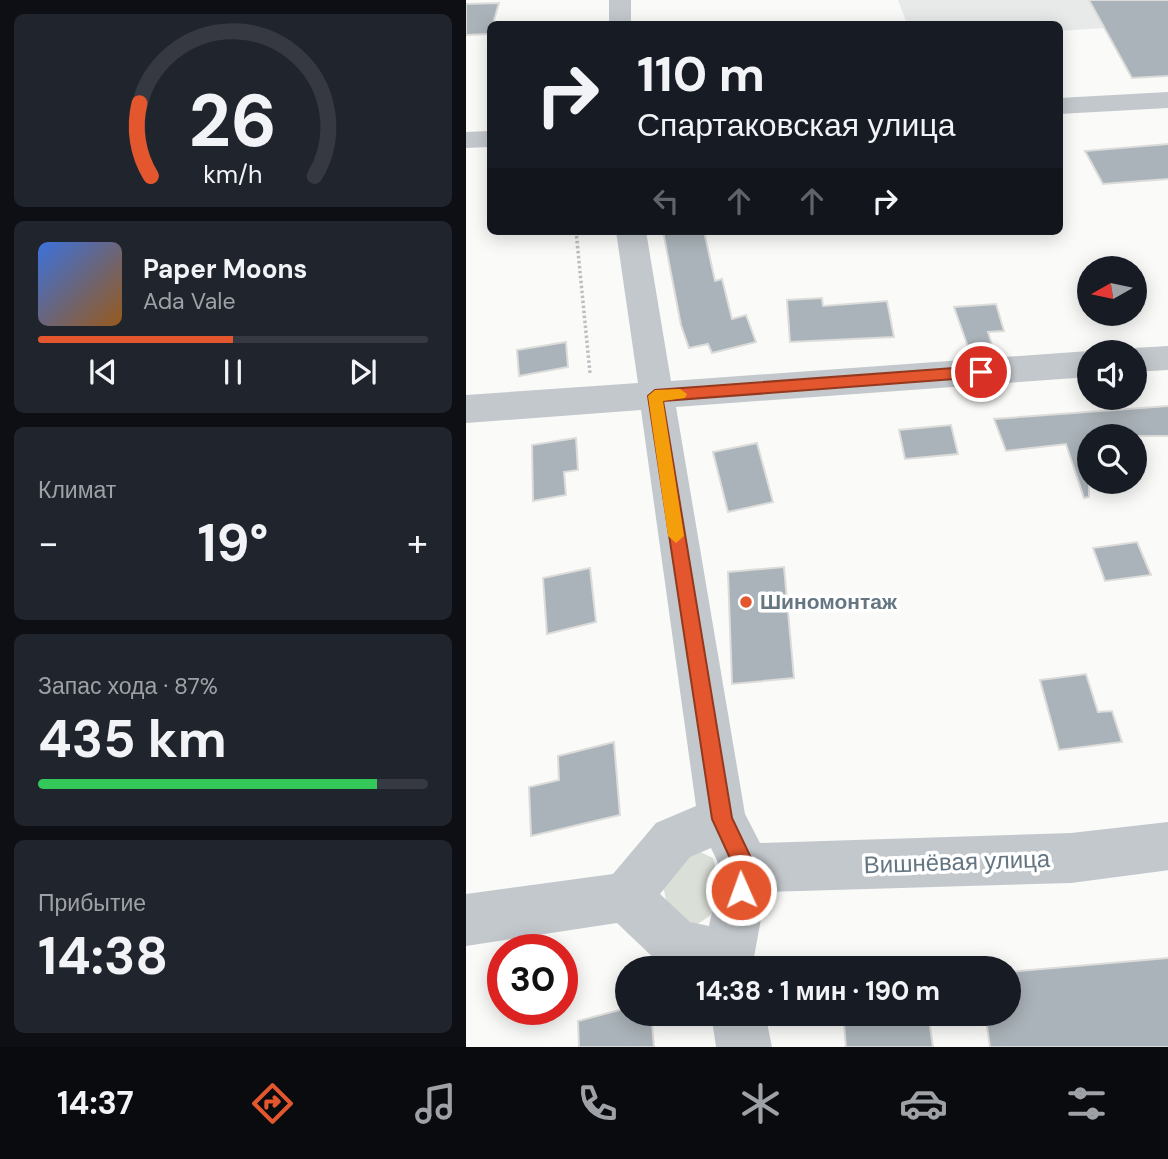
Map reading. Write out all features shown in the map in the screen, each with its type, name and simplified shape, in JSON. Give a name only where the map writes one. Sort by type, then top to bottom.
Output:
[{"type":"street","points":[[620,0],[620,21]]},
{"type":"street","points":[[1063,106],[1168,100]]},
{"type":"street","points":[[466,140],[487,139]]},
{"type":"street","points":[[632,235],[722,819],[746,868],[730,956]]},
{"type":"street","points":[[1147,359],[1168,358]]},
{"type":"street","points":[[466,409],[1077,364]]},
{"type":"street","points":[[466,920],[626,897],[673,840],[722,819]]},
{"type":"street","name":"Вишнёвая улица","points":[[746,868],[1071,858],[1168,846]]},
{"type":"street","points":[[626,897],[677,945],[711,956]]},
{"type":"street","points":[[740,1026],[744,1047]]},
{"type":"path","points":[[576,235],[593,398]]},
{"type":"shaded area","points":[[898,0],[1168,0],[1168,24],[1063,31],[1063,21],[906,21]]},
{"type":"shaded area","points":[[696,850],[713,858],[719,900],[710,915],[689,928],[669,915],[662,880]]},
{"type":"building","points":[[1089,0],[1169,0],[1169,76],[1132,78]]},
{"type":"building","points":[[499,3],[494,21],[487,21],[487,34],[466,35],[466,4]]},
{"type":"building","points":[[1169,144],[1169,179],[1103,184],[1085,151]]},
{"type":"building","points":[[664,235],[705,235],[715,281],[722,279],[732,319],[746,315],[756,342],[712,353],[708,344],[689,348],[681,325]]},
{"type":"building","points":[[822,298],[823,306],[887,301],[894,337],[790,342],[787,300]]},
{"type":"building","points":[[996,304],[1004,331],[988,332],[992,345],[968,347],[954,307]]},
{"type":"building","points":[[566,342],[568,367],[519,376],[517,350]]},
{"type":"building","points":[[1169,406],[1169,436],[1147,436],[1147,424],[1077,424],[1077,477],[1066,444],[1006,451],[994,419],[1147,410],[1147,408]]},
{"type":"building","points":[[951,425],[958,454],[905,459],[899,430]]},
{"type":"building","points":[[576,438],[578,470],[564,472],[566,495],[533,501],[532,445]]},
{"type":"building","points":[[757,443],[773,502],[728,512],[713,452]]},
{"type":"building","points":[[1137,542],[1151,575],[1105,581],[1093,548]]},
{"type":"building","points":[[784,567],[794,678],[732,684],[728,572]]},
{"type":"building","points":[[590,568],[596,622],[547,634],[543,578]]},
{"type":"building","points":[[1086,674],[1098,712],[1112,711],[1122,742],[1059,750],[1040,680]]},
{"type":"building","points":[[614,742],[620,815],[531,836],[529,787],[559,780],[558,756]]},
{"type":"building","points":[[1169,958],[1169,1047],[990,1047],[987,1026],[1021,1026],[1021,971]]},
{"type":"building","points":[[615,1011],[615,1026],[652,1026],[654,1047],[579,1047],[578,1021]]},
{"type":"building","points":[[844,1026],[930,1026],[933,1047],[846,1047]]},
{"type":"slow traffic","points":[[676,536],[655,396],[680,394]]},
{"type":"place","name":"Шиномонтаж","points":[[746,602]]},
{"type":"route","points":[[741,890],[746,868],[722,819],[655,396],[981,372]]}]
